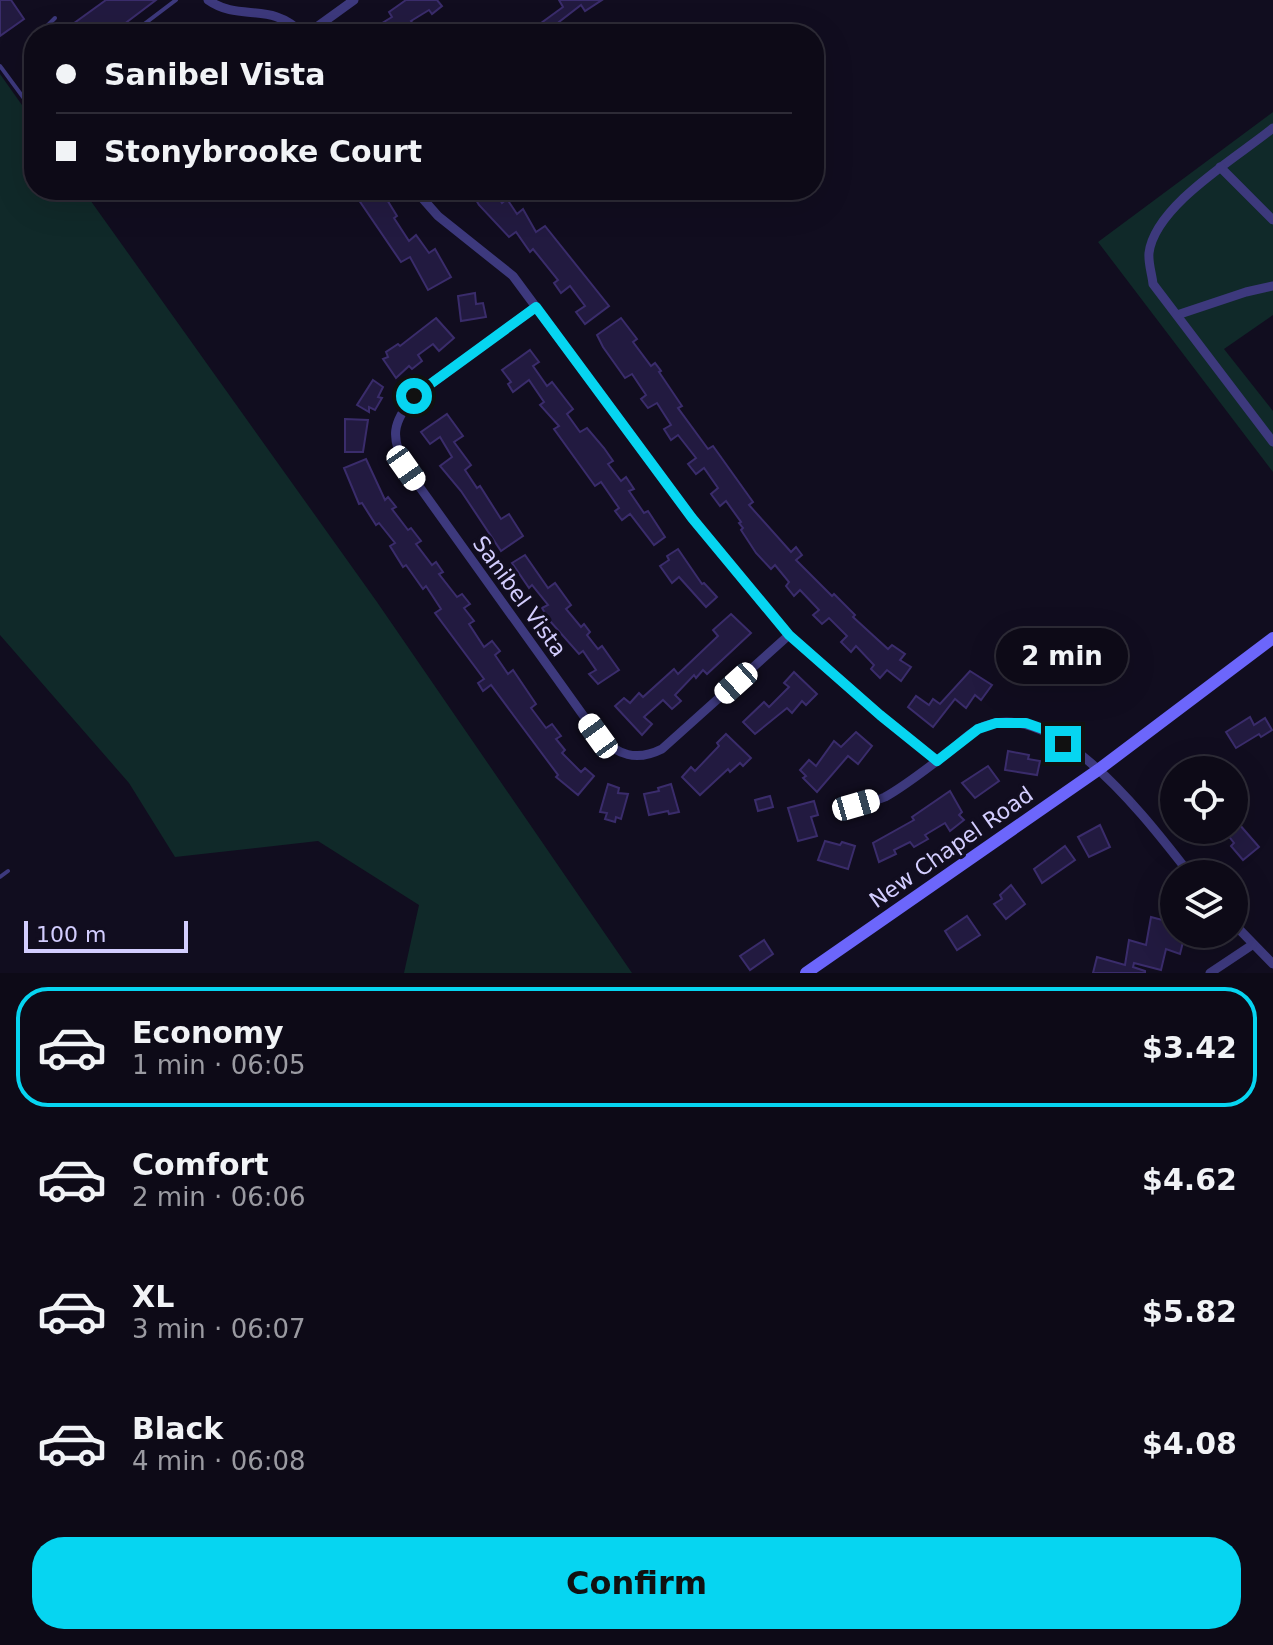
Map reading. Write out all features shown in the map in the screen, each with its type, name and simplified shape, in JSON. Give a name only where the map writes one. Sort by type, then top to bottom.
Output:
[{"type":"street","points":[[208,0],[231,8],[277,12],[295,24]]},
{"type":"street","points":[[319,24],[354,0]]},
{"type":"street","points":[[1273,128],[1220,167],[1171,211],[1157,227],[1149,254],[1153,284],[1273,442]]},
{"type":"street","points":[[1220,167],[1273,220]]},
{"type":"street","points":[[424,200],[438,216],[513,276],[692,518],[789,635],[937,761]]},
{"type":"street","points":[[1177,315],[1273,286]]},
{"type":"street","name":"Sanibel Vista","points":[[536,307],[414,396],[395,425],[394,441],[406,468],[598,736],[622,754],[636,757],[662,749],[789,635]]},
{"type":"street","name":"New Chapel Road","points":[[806,973],[1098,770],[1273,638]]},
{"type":"street","points":[[856,805],[883,798],[978,729],[996,723],[1026,723],[1043,729],[1098,770],[1132,802],[1179,860]]},
{"type":"street","points":[[1248,940],[1273,964]]},
{"type":"street","points":[[1210,973],[1252,945]]},
{"type":"lane","points":[[144,24],[176,0]]},
{"type":"lane","points":[[49,24],[55,18]]},
{"type":"lane","points":[[0,66],[24,98]]},
{"type":"lane","points":[[0,877],[8,871]]},
{"type":"green space","points":[[0,74],[24,108],[24,200],[90,200],[377,602],[632,973],[404,973],[419,905],[318,841],[175,857],[129,783],[0,635]]},
{"type":"green space","points":[[1273,112],[1273,315],[1224,349],[1273,411],[1273,472],[1098,242]]},
{"type":"building","points":[[0,0],[11,0],[24,19],[0,36]]},
{"type":"building","points":[[106,0],[156,0],[124,24],[73,24]]},
{"type":"building","points":[[406,0],[437,0],[442,6],[432,14],[429,10],[411,21],[413,24],[381,24],[392,17],[389,12]]},
{"type":"building","points":[[559,0],[602,0],[585,11],[581,5],[559,22],[560,24],[540,24],[563,7]]},
{"type":"building","points":[[359,200],[387,200],[397,216],[394,218],[409,241],[416,235],[429,253],[435,249],[451,277],[428,290],[410,257],[401,262]]},
{"type":"building","points":[[476,200],[500,200],[502,203],[508,200],[517,214],[523,209],[536,232],[545,226],[609,306],[585,324],[576,312],[585,306],[570,286],[561,293],[554,283],[558,280],[533,249],[530,252],[516,232],[509,237]]},
{"type":"building","points":[[475,293],[476,304],[483,303],[486,317],[461,321],[458,296]]},
{"type":"building","points":[[436,318],[454,338],[439,351],[433,344],[418,355],[422,361],[412,369],[409,366],[396,378],[383,359],[388,357],[386,352],[398,344],[400,346]]},
{"type":"building","points":[[621,318],[637,339],[633,342],[651,366],[655,363],[661,371],[682,406],[678,408],[708,449],[713,446],[753,502],[749,505],[791,552],[796,547],[802,555],[796,560],[855,615],[853,617],[888,649],[892,645],[905,654],[900,660],[911,667],[901,681],[887,670],[880,678],[871,669],[874,665],[856,646],[851,652],[841,642],[847,636],[829,618],[822,624],[813,615],[819,610],[800,590],[794,596],[786,586],[789,582],[775,565],[771,569],[756,553],[741,530],[741,522],[726,501],[720,506],[711,494],[718,488],[704,468],[696,474],[688,464],[696,458],[678,435],[671,440],[664,429],[671,425],[657,403],[648,408],[641,399],[646,395],[632,374],[625,378],[603,347],[597,335]]},
{"type":"building","points":[[530,350],[539,362],[533,366],[547,386],[552,382],[573,409],[567,414],[580,432],[587,428],[604,448],[613,461],[608,464],[621,481],[626,477],[634,489],[629,491],[644,513],[648,511],[665,537],[654,545],[630,514],[622,520],[615,511],[619,508],[601,482],[595,486],[554,429],[559,426],[540,405],[544,402],[529,380],[513,392],[508,384],[511,382],[502,370]]},
{"type":"building","points":[[373,380],[383,387],[378,397],[382,398],[375,410],[369,407],[369,412],[357,405]]},
{"type":"building","points":[[447,414],[463,436],[454,442],[471,465],[465,470],[477,488],[480,486],[501,519],[509,514],[523,536],[501,551],[461,491],[440,466],[452,457],[440,437],[430,444],[421,432]]},
{"type":"building","points":[[345,419],[368,420],[363,452],[345,452]]},
{"type":"building","points":[[366,459],[385,500],[388,497],[396,507],[392,509],[421,541],[416,544],[432,565],[436,562],[443,572],[439,574],[457,597],[462,594],[470,604],[464,608],[474,621],[469,624],[484,647],[492,641],[500,651],[495,655],[508,674],[513,670],[536,704],[531,708],[546,728],[552,724],[561,736],[556,739],[565,750],[562,753],[581,772],[585,768],[594,776],[578,795],[556,777],[558,775],[491,685],[483,691],[478,683],[484,679],[435,613],[441,609],[426,586],[423,589],[406,565],[403,567],[390,546],[395,543],[379,523],[376,525],[362,503],[359,504],[344,468]]},
{"type":"building","points":[[678,549],[702,584],[717,597],[706,607],[679,577],[672,583],[660,566],[669,560],[667,556]]},
{"type":"building","points":[[525,555],[548,588],[555,583],[571,605],[566,609],[581,627],[584,624],[590,632],[587,635],[598,649],[602,646],[619,670],[598,684],[589,674],[596,670],[583,651],[579,654],[549,620],[542,608],[548,605],[532,585],[529,588],[512,563]]},
{"type":"building","points":[[731,614],[751,633],[707,674],[703,670],[696,678],[694,675],[675,695],[681,701],[672,709],[663,700],[644,717],[652,724],[642,735],[615,706],[624,698],[630,703],[639,693],[643,697],[674,669],[678,674],[718,636],[713,630]]},
{"type":"building","points":[[970,671],[992,685],[981,700],[975,695],[966,708],[955,699],[933,727],[908,707],[916,696],[929,705],[933,699],[940,704]]},
{"type":"building","points":[[794,672],[817,694],[806,705],[802,701],[792,713],[787,708],[755,734],[743,722],[764,702],[769,707],[789,687],[784,683]]},
{"type":"building","points":[[1250,717],[1254,725],[1265,718],[1272,730],[1236,748],[1226,732]]},
{"type":"building","points":[[856,732],[872,746],[858,764],[848,756],[817,792],[803,778],[806,776],[800,770],[809,760],[816,766],[834,741],[841,747]]},
{"type":"building","points":[[726,734],[751,758],[743,766],[740,763],[730,772],[728,769],[700,795],[682,777],[691,767],[695,771]]},
{"type":"building","points":[[1008,751],[1029,755],[1028,759],[1040,761],[1037,775],[1005,770]]},
{"type":"building","points":[[988,766],[999,781],[975,798],[962,783]]},
{"type":"building","points":[[608,784],[619,788],[618,793],[628,794],[621,819],[616,817],[615,822],[605,819],[607,813],[600,812]]},
{"type":"building","points":[[671,784],[679,812],[649,815],[644,794]]},
{"type":"building","points":[[950,791],[964,820],[950,831],[945,823],[925,835],[928,839],[914,847],[910,842],[894,850],[896,854],[879,862],[873,843],[914,820],[912,817]]},
{"type":"building","points":[[770,796],[773,807],[758,811],[755,800]]},
{"type":"building","points":[[814,801],[818,815],[811,817],[817,836],[798,841],[788,808]]},
{"type":"building","points":[[1100,825],[1110,847],[1089,857],[1078,837]]},
{"type":"building","points":[[1248,834],[1259,847],[1243,860],[1231,846],[1248,844]]},
{"type":"building","points":[[825,841],[855,846],[848,869],[818,860]]},
{"type":"building","points":[[1065,846],[1075,860],[1042,883],[1034,869]]},
{"type":"building","points":[[1011,885],[1025,904],[1006,919],[994,904],[1002,899],[1000,895]]},
{"type":"building","points":[[967,916],[980,935],[957,950],[945,931]]},
{"type":"building","points":[[1151,917],[1160,919],[1160,948],[1182,948],[1180,954],[1166,949],[1161,970],[1134,963],[1133,967],[1145,973],[1093,973],[1097,957],[1125,965],[1129,940],[1146,945]]},
{"type":"building","points":[[764,940],[773,954],[750,970],[740,956]]},
{"type":"route","points":[[414,396],[536,307],[692,518],[741,579],[789,635],[880,715],[937,761],[978,729],[996,723],[1026,723],[1043,729],[1063,744]]}]
